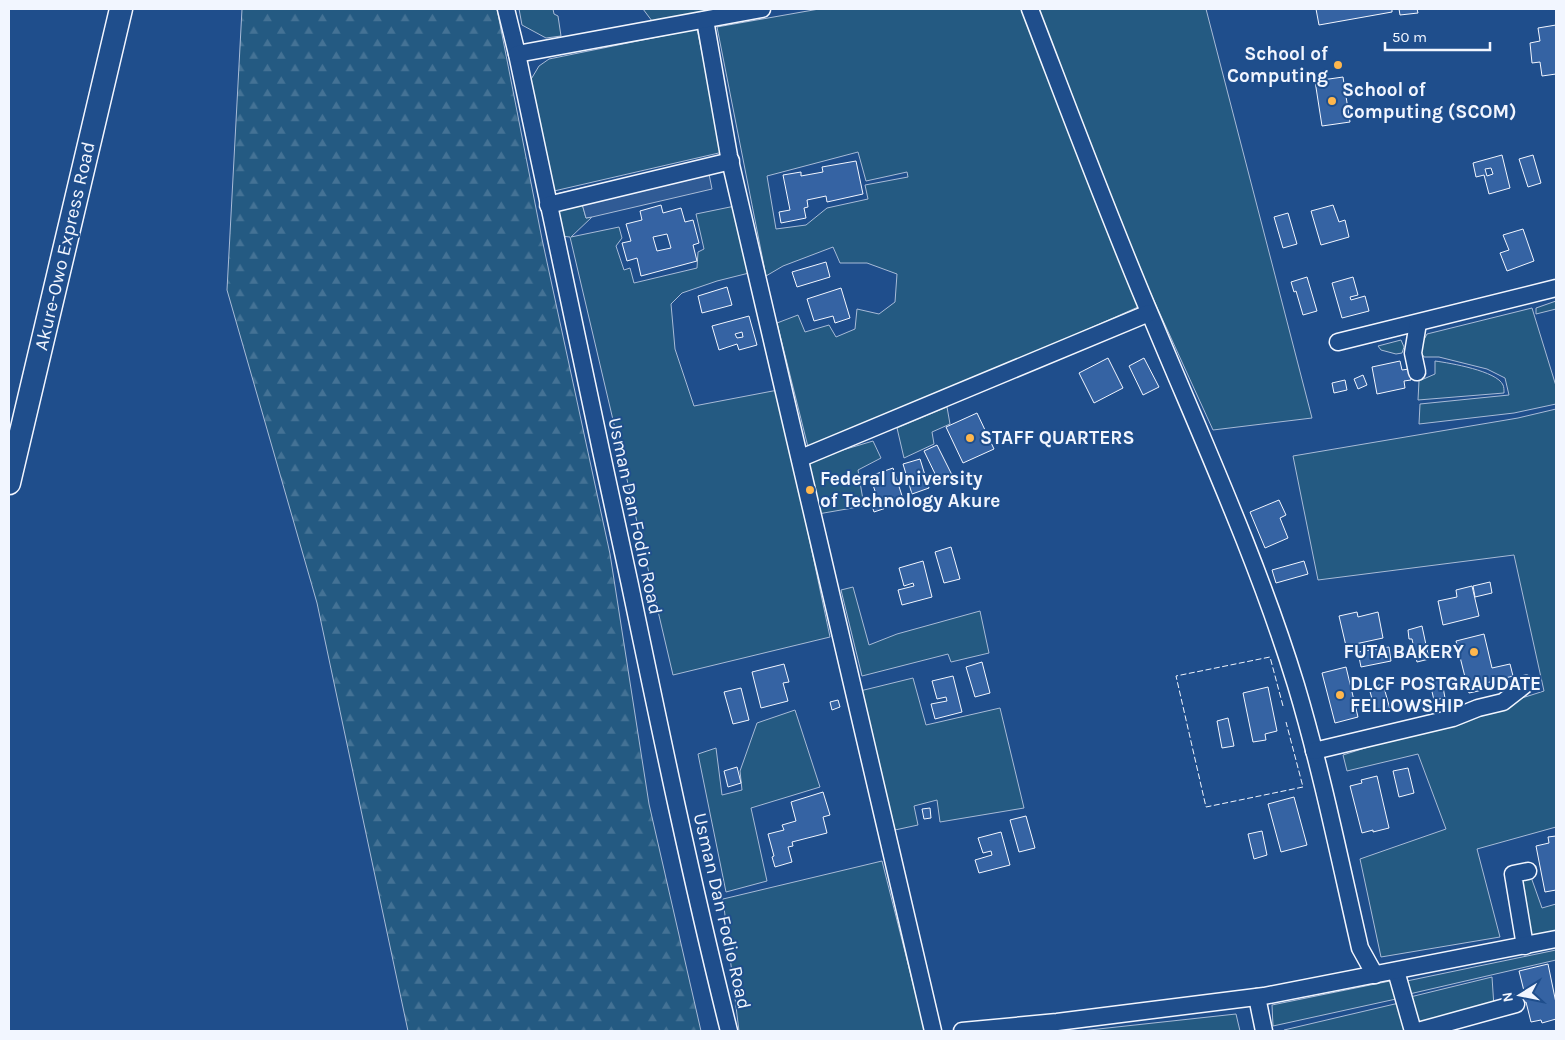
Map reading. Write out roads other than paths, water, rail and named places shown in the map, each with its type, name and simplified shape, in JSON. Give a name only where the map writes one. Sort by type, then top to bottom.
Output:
[{"type":"highway","name":"Akure-Owo Express Road","points":[[9,483],[121,9]]},
{"type":"street","name":"Usman Dan Fodio Road","points":[[506,9],[672,784],[729,1031]]},
{"type":"street","points":[[517,54],[762,9]]},
{"type":"street","points":[[1030,9],[1149,313],[1268,602],[1296,685],[1314,751],[1360,948],[1375,975]]},
{"type":"street","points":[[705,20],[730,161],[801,458],[862,733],[933,1031]]},
{"type":"street","points":[[548,204],[730,161]]},
{"type":"street","points":[[1338,342],[1556,288]]},
{"type":"street","points":[[801,458],[1149,313]]},
{"type":"street","points":[[1417,372],[1413,353],[1418,323]]},
{"type":"street","points":[[1314,751],[1453,718],[1478,708],[1503,702],[1526,684]]},
{"type":"street","points":[[1525,946],[1513,874],[1528,871]]},
{"type":"street","points":[[962,1031],[1059,1027],[1257,997],[1352,978],[1396,972],[1556,939]]},
{"type":"street","points":[[1352,978],[1360,948]]},
{"type":"street","points":[[1396,972],[1413,1031]]},
{"type":"street","points":[[1257,997],[1264,1031]]},
{"type":"street","points":[[1418,1031],[1443,1028],[1516,1004]]},
{"type":"place","name":"School of Computing","points":[[1338,65]]},
{"type":"place","name":"School of Computing (SCOM)","points":[[1332,101]]},
{"type":"place","name":"STAFF QUARTERS","points":[[970,438]]},
{"type":"place","name":"Federal University of Technology Akure","points":[[810,490]]},
{"type":"place","name":"FUTA BAKERY","points":[[1474,652]]},
{"type":"place","name":"DLCF POSTGRAUDATE FELLOWSHIP","points":[[1340,695]]}]
